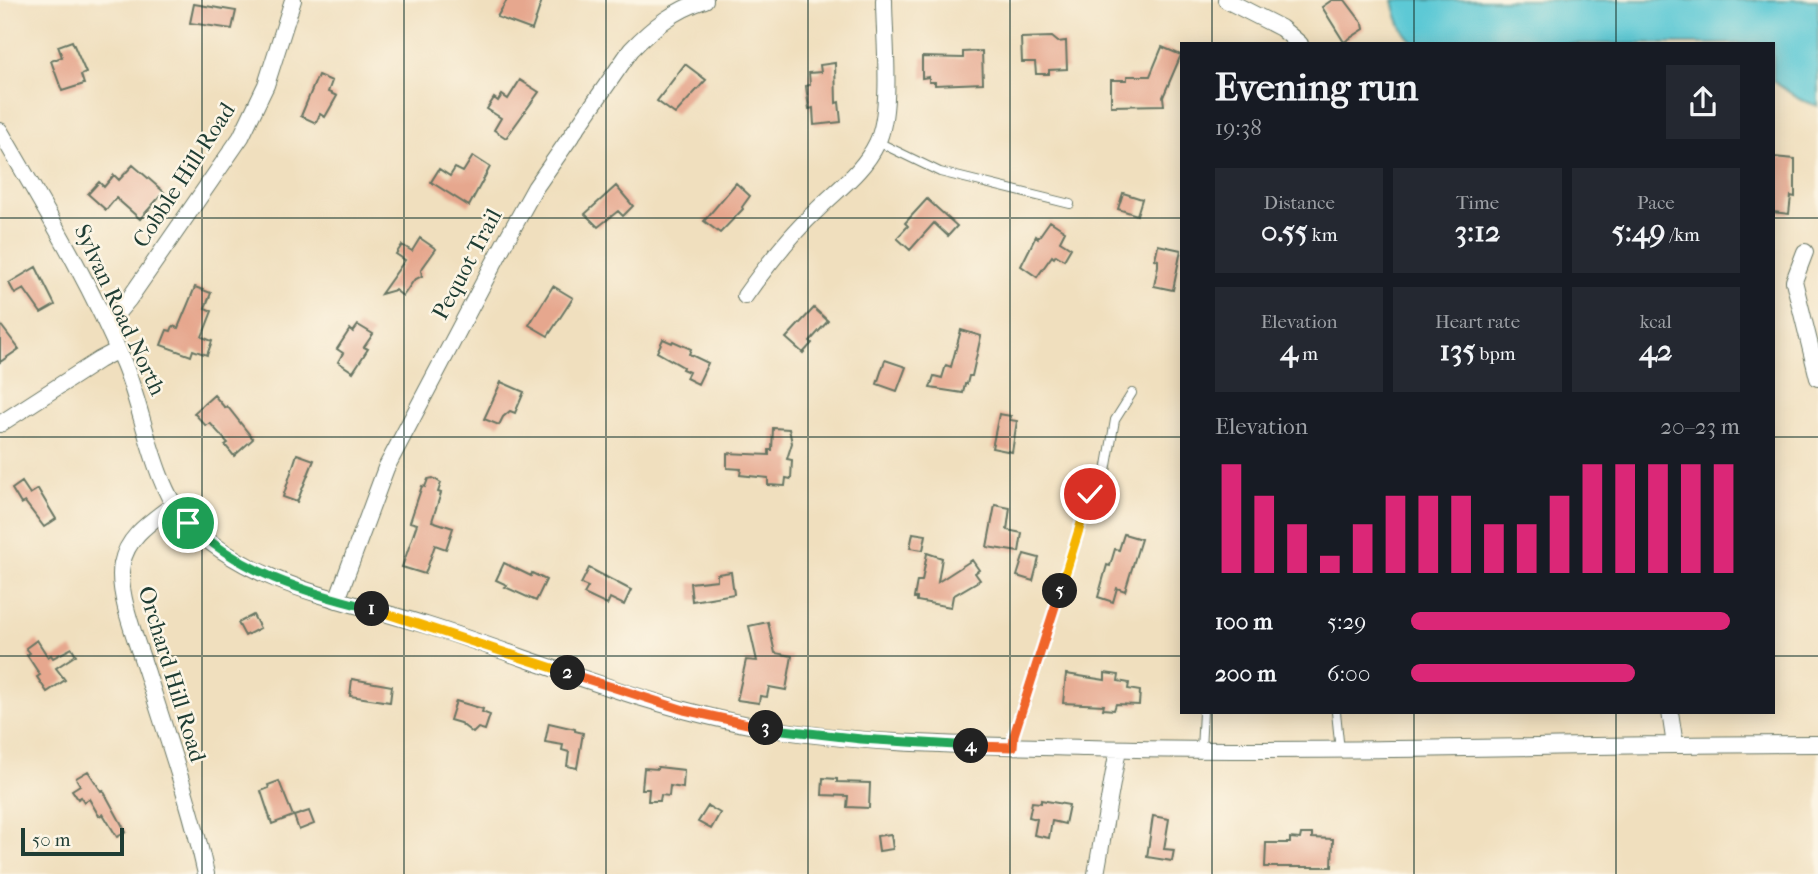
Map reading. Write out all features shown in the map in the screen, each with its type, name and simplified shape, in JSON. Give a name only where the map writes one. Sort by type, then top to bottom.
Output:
[{"type":"street","name":"Cobble Hill Road","points":[[107,325],[129,299],[241,137],[266,85],[293,0]]},
{"type":"street","name":"Pequot Trail","points":[[337,600],[386,468],[535,188],[631,50],[649,31],[668,17],[705,0]]},
{"type":"street","points":[[746,296],[775,253],[856,175],[878,142],[885,109],[884,0]]},
{"type":"street","points":[[1226,0],[1281,28],[1298,42]]},
{"type":"street","name":"Sylvan Road North","points":[[0,131],[64,240],[107,325],[137,398],[162,479],[173,505],[196,530],[256,570],[292,587],[426,625],[640,697],[737,723],[861,739],[1013,747],[1340,751],[1818,744]]},
{"type":"street","points":[[1805,252],[1794,281],[1811,323],[1818,377]]},
{"type":"street","points":[[0,424],[99,359],[118,350]]},
{"type":"street","name":"Orchard Hill Road","points":[[173,505],[135,537],[123,559],[121,581],[137,644],[181,783],[206,874]]},
{"type":"street","points":[[1670,714],[1675,745]]},
{"type":"street","points":[[1096,874],[1118,749]]},
{"type":"lane","points":[[878,142],[940,172],[1070,204]]},
{"type":"lane","points":[[1013,747],[1014,735],[1090,494],[1105,477],[1115,420],[1132,393]]},
{"type":"lane","points":[[1201,750],[1203,714]]},
{"type":"lane","points":[[1336,714],[1340,751]]},
{"type":"water","points":[[1393,0],[1818,0],[1818,106],[1799,99],[1775,82],[1775,42],[1414,42],[1398,19]]},
{"type":"building","points":[[507,0],[542,0],[532,30],[497,17]]},
{"type":"building","points":[[1332,0],[1345,0],[1363,24],[1364,29],[1344,42],[1322,7]]},
{"type":"building","points":[[194,4],[236,11],[232,29],[190,23]]},
{"type":"building","points":[[1052,37],[1058,42],[1066,41],[1067,69],[1036,74],[1035,62],[1022,62],[1021,38]]},
{"type":"building","points":[[72,41],[86,73],[81,75],[84,84],[62,91],[51,61],[62,57],[58,46]]},
{"type":"building","points":[[1162,47],[1180,55],[1163,97],[1164,105],[1111,106],[1111,80],[1127,80],[1127,76],[1150,76]]},
{"type":"building","points":[[982,51],[983,83],[935,85],[935,82],[929,82],[929,77],[922,78],[922,57],[963,58],[963,52]]},
{"type":"building","points":[[835,63],[836,103],[839,102],[841,122],[814,125],[813,108],[809,109],[806,86],[810,85],[809,73],[821,72],[820,65]]},
{"type":"building","points":[[685,64],[706,80],[675,114],[657,101]]},
{"type":"building","points":[[318,75],[332,81],[328,92],[337,96],[325,117],[320,114],[316,123],[301,116]]},
{"type":"building","points":[[520,80],[539,92],[506,138],[494,130],[501,118],[487,109],[494,98],[498,101],[502,95],[508,99]]},
{"type":"building","points":[[473,156],[490,167],[469,206],[431,182],[439,169],[450,176],[455,168],[463,172]]},
{"type":"building","points":[[1775,157],[1795,159],[1795,197],[1791,196],[1789,214],[1775,212]]},
{"type":"building","points":[[133,165],[164,192],[140,219],[116,198],[106,210],[88,194],[99,182],[104,187],[114,175],[119,180]]},
{"type":"building","points":[[736,183],[750,196],[743,209],[720,233],[704,221]]},
{"type":"building","points":[[616,186],[633,206],[623,216],[618,211],[598,227],[585,214]]},
{"type":"building","points":[[1123,193],[1142,199],[1137,215],[1118,209]]},
{"type":"building","points":[[927,199],[957,226],[948,236],[934,223],[910,250],[897,238],[908,226],[905,223]]},
{"type":"building","points":[[1050,221],[1065,231],[1060,241],[1071,248],[1064,260],[1056,255],[1054,258],[1052,256],[1037,277],[1021,266],[1036,236],[1038,238]]},
{"type":"building","points":[[420,238],[436,249],[421,270],[422,276],[414,280],[403,296],[395,290],[381,294],[405,260],[396,254],[402,245],[412,251]]},
{"type":"building","points":[[1158,245],[1180,250],[1173,290],[1154,286],[1158,266],[1158,260],[1155,259]]},
{"type":"building","points":[[36,267],[55,305],[41,313],[24,289],[15,294],[9,283]]},
{"type":"building","points":[[553,286],[573,298],[548,336],[529,325]]},
{"type":"building","points":[[195,287],[211,293],[205,308],[212,311],[202,337],[212,341],[207,355],[193,350],[191,356],[161,345],[167,330],[171,331],[173,326],[178,328]]},
{"type":"building","points":[[814,308],[828,321],[803,353],[786,338]]},
{"type":"building","points":[[0,324],[19,349],[0,362]]},
{"type":"building","points":[[358,325],[373,334],[364,347],[368,349],[353,372],[338,362],[343,353],[337,349],[350,329],[353,332]]},
{"type":"building","points":[[961,330],[981,336],[972,376],[969,376],[963,393],[930,388],[934,376],[942,378],[946,365],[951,367]]},
{"type":"building","points":[[663,339],[691,349],[689,354],[708,363],[698,384],[686,378],[689,372],[682,369],[683,367],[657,352]]},
{"type":"building","points":[[885,360],[906,367],[897,391],[877,384]]},
{"type":"building","points":[[501,382],[524,392],[515,413],[510,411],[499,425],[484,419]]},
{"type":"building","points":[[214,395],[225,408],[227,406],[253,439],[234,456],[225,445],[228,443],[210,423],[206,426],[194,413]]},
{"type":"building","points":[[999,414],[1011,416],[1010,420],[1017,421],[1012,452],[992,448]]},
{"type":"building","points":[[773,428],[789,429],[792,443],[787,459],[792,460],[791,479],[786,478],[785,486],[768,485],[768,478],[740,475],[741,469],[727,468],[727,453],[769,455],[769,450],[772,450]]},
{"type":"building","points":[[297,454],[314,460],[297,502],[283,497]]},
{"type":"building","points":[[433,478],[441,483],[438,492],[441,493],[432,521],[453,528],[446,549],[435,545],[425,574],[402,567],[417,524],[410,522],[422,486],[425,487],[428,479]]},
{"type":"building","points":[[22,482],[30,494],[38,489],[56,519],[44,527],[25,502],[21,504],[12,489]]},
{"type":"building","points":[[995,505],[1010,508],[1007,530],[1022,533],[1019,552],[987,547]]},
{"type":"building","points":[[913,533],[926,535],[923,550],[910,548]]},
{"type":"building","points":[[1124,534],[1141,539],[1125,591],[1117,588],[1113,602],[1098,597],[1107,565],[1110,566],[1115,549],[1119,550]]},
{"type":"building","points":[[927,553],[942,558],[938,582],[972,560],[979,570],[975,573],[980,580],[953,596],[951,607],[917,601],[917,598],[914,598],[917,581],[922,581]]},
{"type":"building","points":[[1024,554],[1039,558],[1033,581],[1017,576]]},
{"type":"building","points":[[504,563],[546,580],[536,601],[496,580]]},
{"type":"building","points":[[589,568],[631,590],[624,605],[610,598],[607,605],[584,594],[588,587],[581,584]]},
{"type":"building","points":[[731,572],[734,594],[692,601],[690,583],[717,580],[717,574]]},
{"type":"building","points":[[253,615],[260,628],[245,636],[238,623]]},
{"type":"building","points":[[768,622],[775,653],[792,656],[786,690],[769,687],[767,697],[760,696],[759,703],[737,700],[746,660],[757,661],[749,626]]},
{"type":"building","points":[[37,640],[48,657],[51,655],[53,658],[72,648],[76,655],[56,668],[65,680],[47,692],[27,655],[30,653],[26,648]]},
{"type":"building","points":[[1105,673],[1119,675],[1118,681],[1129,683],[1128,689],[1140,691],[1139,705],[1116,704],[1114,710],[1103,709],[1104,705],[1063,703],[1066,674],[1105,680]]},
{"type":"building","points":[[352,679],[392,686],[390,702],[350,696]]},
{"type":"building","points":[[456,701],[483,709],[482,712],[490,715],[485,730],[478,728],[473,733],[460,723],[450,720]]},
{"type":"building","points":[[549,723],[583,733],[577,768],[567,766],[569,752],[562,750],[563,745],[545,742]]},
{"type":"building","points":[[644,768],[684,770],[683,788],[670,786],[669,796],[661,795],[660,801],[648,801],[649,789],[642,789]]},
{"type":"building","points":[[88,771],[101,791],[103,790],[126,832],[117,837],[103,814],[99,816],[89,799],[84,802],[81,797],[78,799],[72,790],[80,785],[76,778]]},
{"type":"building","points":[[823,778],[837,779],[837,782],[870,783],[869,808],[847,807],[848,796],[822,795]]},
{"type":"building","points":[[279,781],[293,816],[272,824],[261,791]]},
{"type":"building","points":[[1041,800],[1069,805],[1065,824],[1052,821],[1049,838],[1034,835],[1037,819],[1029,817],[1032,802],[1041,803]]},
{"type":"building","points":[[708,806],[720,813],[711,829],[698,822]]},
{"type":"building","points":[[309,811],[314,824],[299,830],[294,816]]},
{"type":"building","points":[[1153,816],[1169,819],[1164,849],[1174,850],[1172,861],[1147,857]]},
{"type":"building","points":[[891,834],[893,849],[879,851],[877,836]]},
{"type":"building","points":[[1301,834],[1312,834],[1312,838],[1333,839],[1332,867],[1265,867],[1266,843],[1290,843],[1290,838],[1300,839]]},
{"type":"route","points":[[188,523],[237,559],[292,587],[426,625],[684,710],[737,723],[788,731],[928,744],[1013,747],[1014,735],[1090,494]]}]
